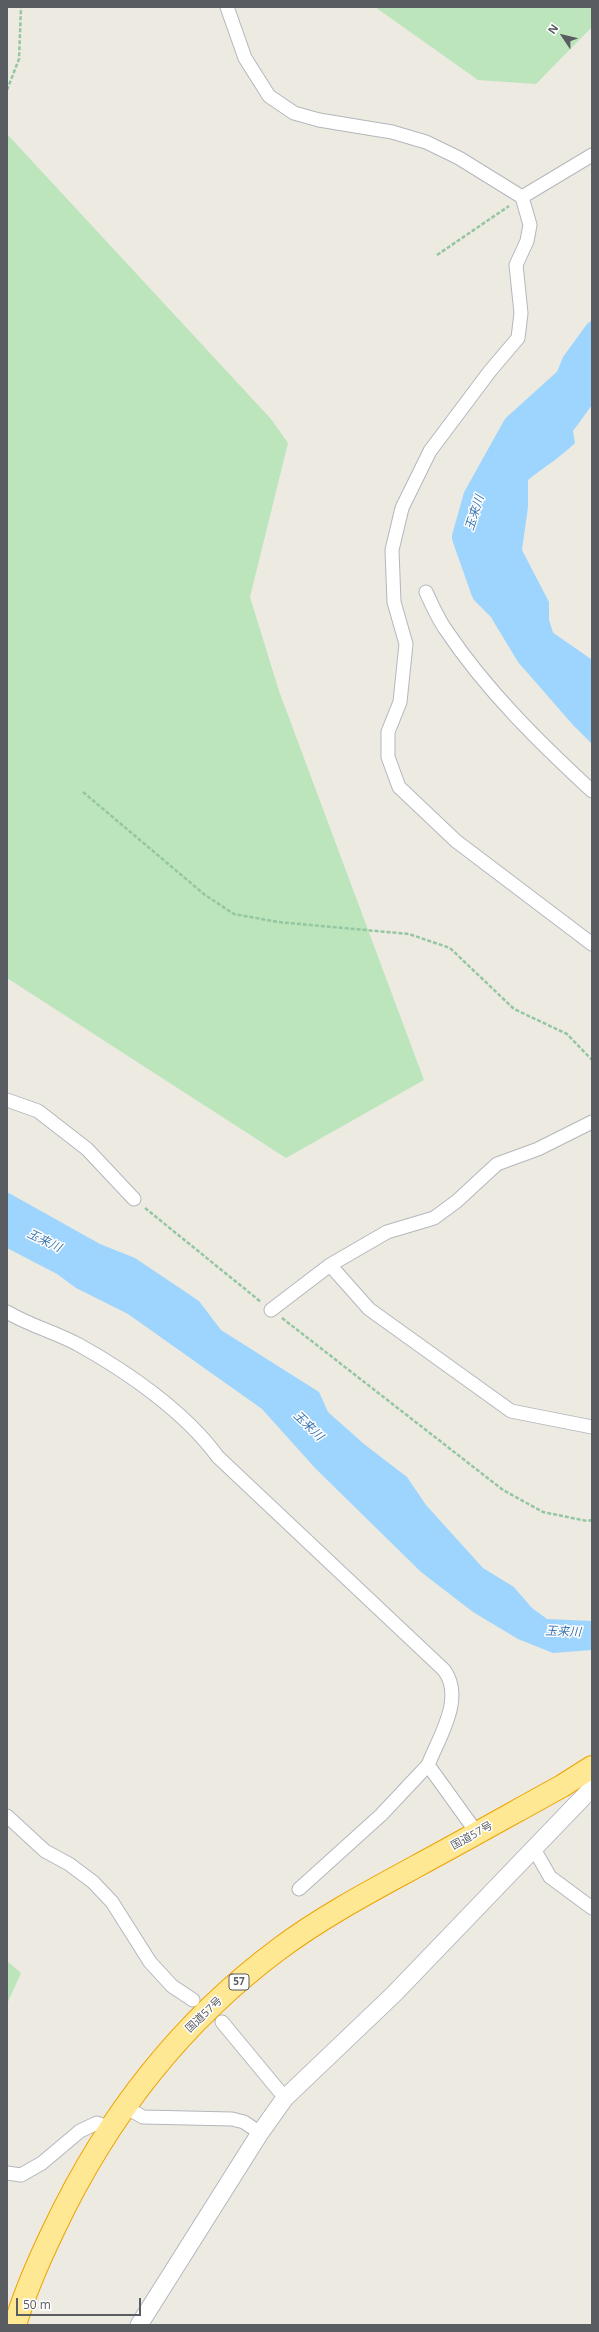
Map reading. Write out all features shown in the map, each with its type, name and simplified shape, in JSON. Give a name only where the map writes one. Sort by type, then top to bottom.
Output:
[{"type":"highway","name":"国道57号","points":[[15,2325],[36,2266],[76,2183],[125,2107],[161,2058],[202,2015],[279,1949],[355,1900],[477,1833],[592,1767]]},
{"type":"street","points":[[227,7],[245,58],[269,96],[294,113],[319,120],[392,132],[426,142],[459,158],[522,197],[530,225],[527,241],[516,265],[521,313],[518,338],[490,371],[430,451],[402,508],[392,550],[394,602],[406,644],[400,702],[388,732],[388,757],[399,787],[456,841],[592,944]]},
{"type":"street","points":[[522,197],[574,168],[592,155]]},
{"type":"street","points":[[574,168],[592,162]]},
{"type":"street","points":[[426,592],[445,629],[473,667],[539,742],[592,791]]},
{"type":"street","points":[[7,1100],[38,1111],[87,1149],[134,1199]]},
{"type":"street","points":[[271,1310],[330,1265],[387,1232],[434,1218],[457,1201],[497,1164],[538,1150],[592,1122]]},
{"type":"street","points":[[330,1265],[369,1309],[511,1411],[592,1427]]},
{"type":"street","points":[[7,1312],[22,1321],[78,1344],[140,1384],[202,1435],[218,1457],[444,1670],[451,1680],[454,1692],[450,1711],[428,1765],[381,1815],[299,1889]]},
{"type":"street","points":[[428,1765],[477,1833]]},
{"type":"street","points":[[139,2325],[260,2133],[285,2098],[394,1994],[592,1788]]},
{"type":"street","points":[[7,1816],[45,1851],[69,1864],[93,1882],[112,1902],[150,1962],[172,1986],[193,2000]]},
{"type":"street","points":[[534,1849],[550,1877],[592,1908]]},
{"type":"street","points":[[222,2022],[285,2098]]},
{"type":"street","points":[[125,2107],[143,2117],[232,2119],[244,2122],[260,2133]]},
{"type":"street","points":[[7,2173],[21,2175],[42,2163],[80,2131],[97,2123],[111,2128]]},
{"type":"path","points":[[7,90],[19,59],[22,7]]},
{"type":"path","points":[[437,255],[522,197]]},
{"type":"path","points":[[83,792],[205,895],[234,914],[278,922],[408,934],[450,948],[514,1010],[567,1034],[592,1060]]},
{"type":"path","points":[[134,1199],[271,1310],[503,1490],[543,1512],[587,1521],[592,1520]]},
{"type":"green space","points":[[375,7],[592,7],[592,27],[536,84],[478,80]]},
{"type":"green space","points":[[7,134],[271,419],[288,443],[250,597],[279,691],[424,1080],[286,1158],[7,978]]},
{"type":"green space","points":[[7,1961],[21,1973],[7,2004]]},
{"type":"water","points":[[592,320],[592,405],[573,431],[575,443],[528,480],[528,507],[522,550],[549,602],[549,620],[556,642],[577,672],[592,687],[592,744],[573,725],[518,662],[492,619],[487,584],[492,572],[481,540],[481,500],[496,491],[507,450],[536,424],[563,357],[587,324]]},
{"type":"water","points":[[7,1192],[100,1244],[135,1258],[199,1301],[221,1330],[319,1392],[328,1412],[364,1444],[407,1477],[426,1505],[483,1568],[514,1587],[532,1608],[547,1619],[592,1621],[592,1650],[553,1653],[518,1639],[473,1612],[421,1572],[315,1468],[262,1409],[128,1314],[76,1288],[57,1274],[7,1248]]},
{"type":"waterway","name":"玉来川","points":[[592,360],[517,428],[478,498],[467,537],[486,591],[530,635],[592,678]]}]
